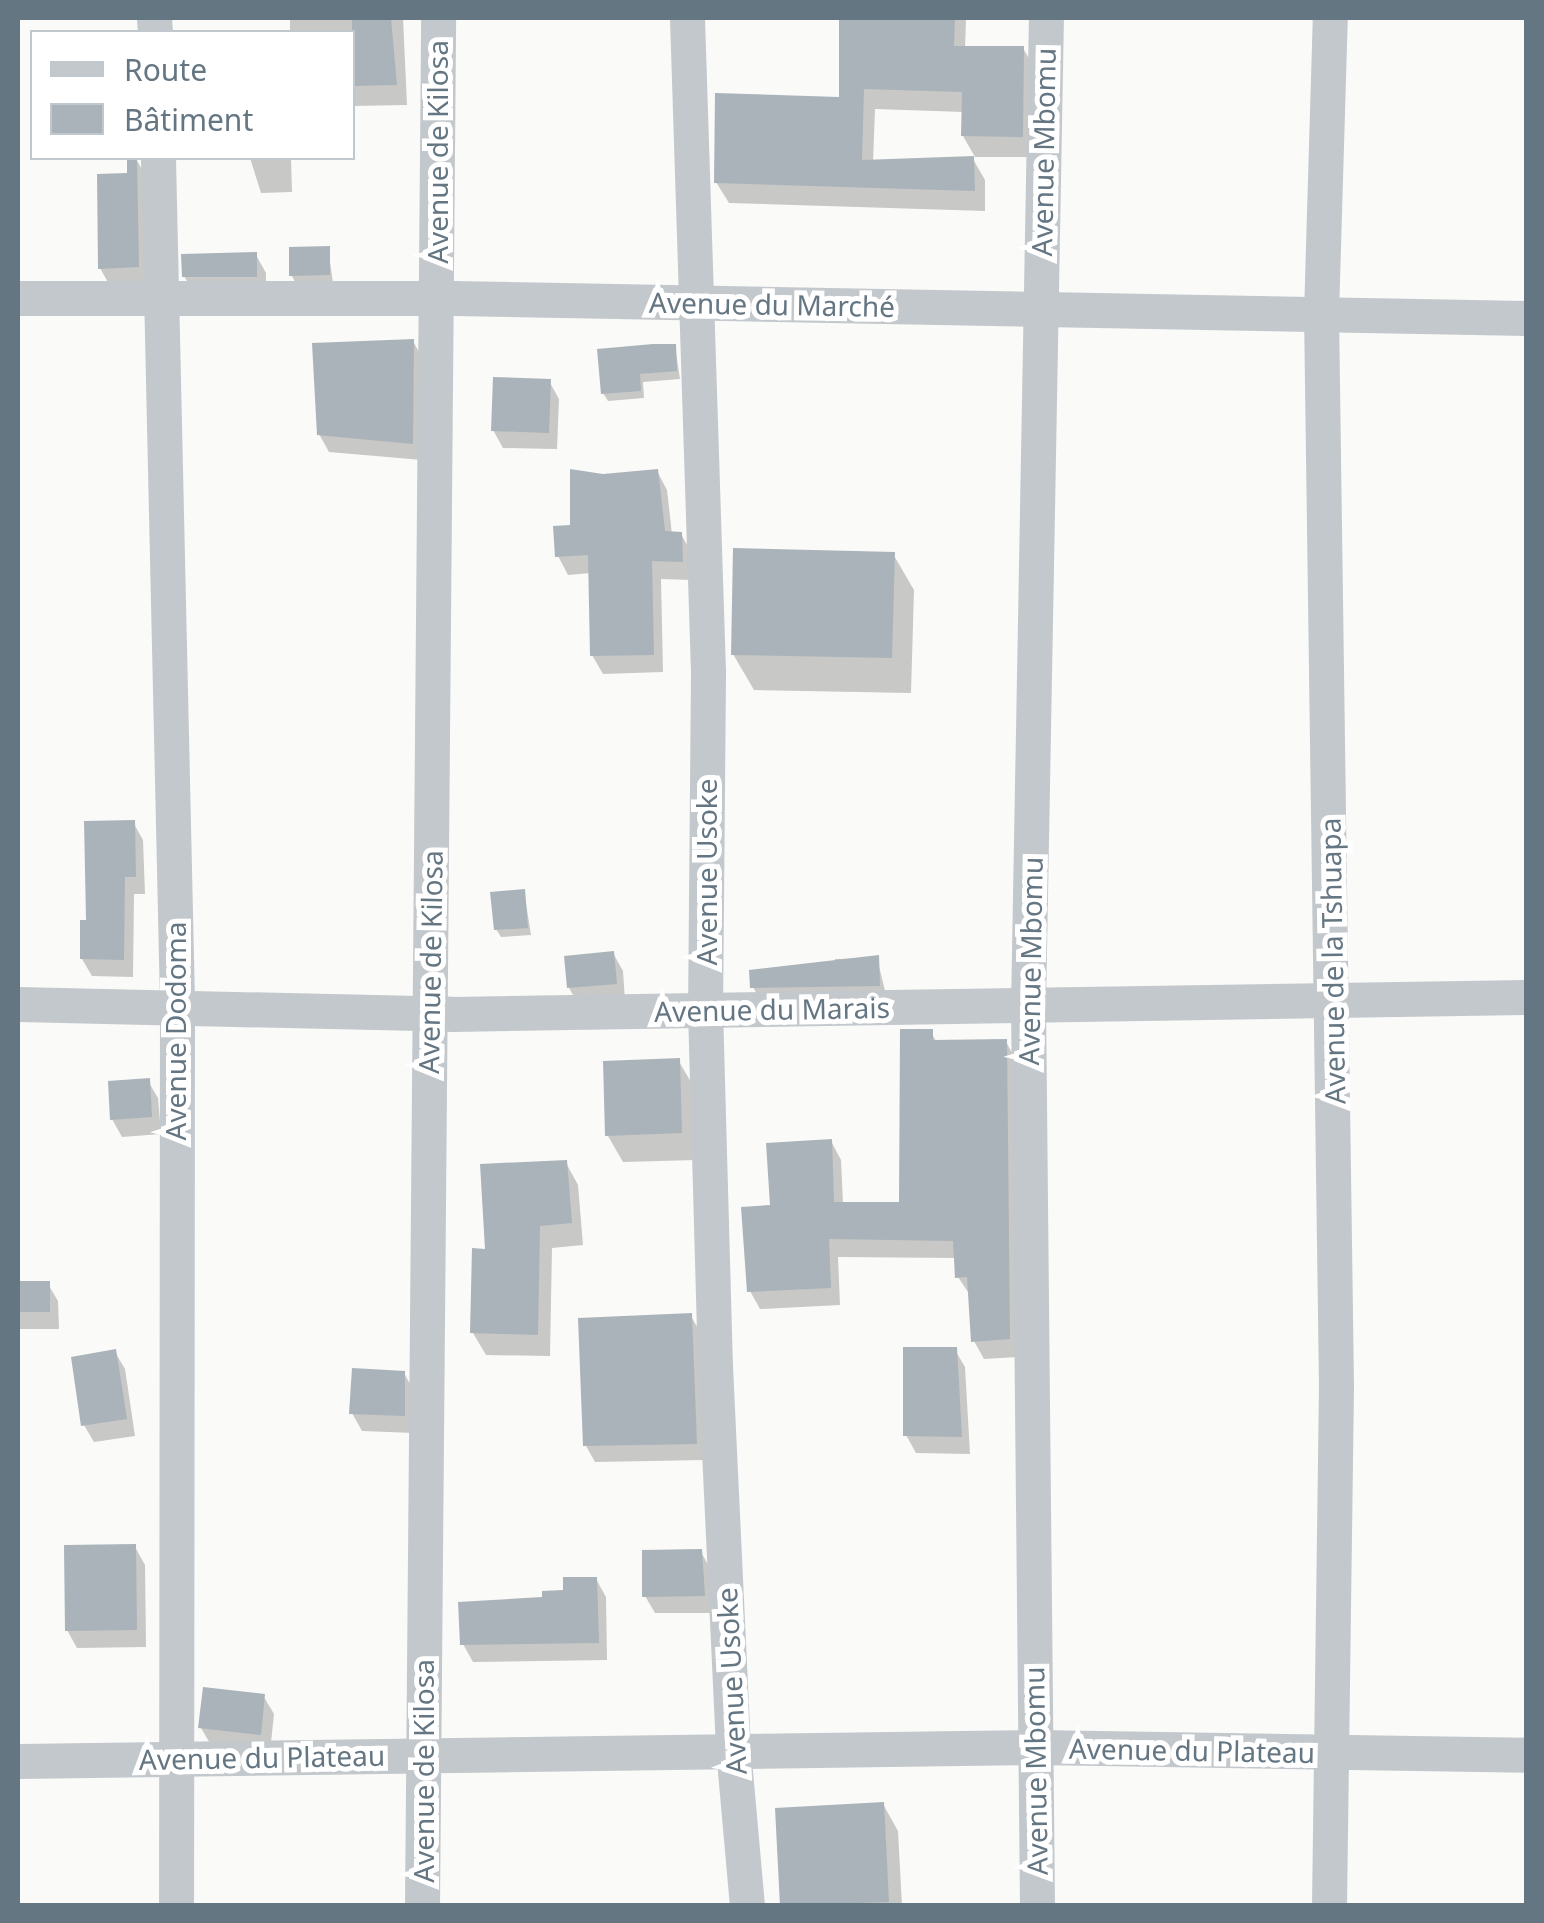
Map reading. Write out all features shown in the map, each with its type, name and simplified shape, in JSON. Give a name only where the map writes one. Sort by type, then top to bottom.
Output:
[{"type":"street","name":"Avenue de Kilosa","points":[[422,1906],[438,18]]},
{"type":"street","name":"Avenue Usoke","points":[[687,18],[708,672],[705,1009],[733,1750],[747,1906]]},
{"type":"street","name":"Avenue Mbomu","points":[[1036,1906],[1028,1006],[1037,308],[1044,251],[1046,18]]},
{"type":"street","name":"Avenue de la Tshuapa","points":[[1329,1906],[1328,1752],[1336,1386],[1334,1000],[1320,314],[1330,18]]},
{"type":"street","name":"Avenue Dodoma","points":[[158,160],[176,1005],[176,1906]]},
{"type":"street","name":"Avenue du Marché","points":[[18,298],[437,298],[1526,318]]},
{"type":"street","name":"Avenue du Marais","points":[[18,1004],[429,1013],[1526,997]]},
{"type":"street","name":"Avenue du Plateau","points":[[18,1761],[1035,1747],[1526,1756]]},
{"type":"building","points":[[352,18],[391,18],[397,85],[355,86]]},
{"type":"building","points":[[839,18],[955,18],[954,46],[1024,46],[1023,137],[961,136],[962,92],[864,89],[862,160],[974,156],[975,191],[714,183],[715,93],[839,97]]},
{"type":"building","points":[[127,160],[137,160],[139,267],[98,269],[97,174],[127,173]]},
{"type":"building","points":[[330,246],[330,275],[289,276],[289,247]]},
{"type":"building","points":[[257,252],[257,277],[182,277],[181,254]]},
{"type":"building","points":[[414,339],[413,444],[317,435],[312,343]]},
{"type":"building","points":[[676,344],[677,371],[640,374],[641,391],[601,394],[597,349]]},
{"type":"building","points":[[493,377],[551,379],[549,433],[491,431]]},
{"type":"building","points":[[570,469],[603,474],[658,469],[665,531],[682,532],[683,562],[652,561],[654,655],[590,656],[588,555],[555,557],[553,526],[570,525]]},
{"type":"building","points":[[733,548],[895,552],[892,658],[731,655]]},
{"type":"building","points":[[135,820],[136,877],[125,877],[124,960],[80,959],[80,920],[86,920],[84,821]]},
{"type":"building","points":[[525,889],[528,928],[494,930],[490,892]]},
{"type":"building","points":[[614,951],[617,984],[567,988],[564,956]]},
{"type":"building","points":[[879,955],[880,986],[750,988],[749,970]]},
{"type":"building","points":[[900,1029],[933,1029],[933,1040],[1007,1039],[1010,1339],[971,1342],[967,1277],[955,1278],[953,1241],[829,1239],[831,1288],[747,1292],[741,1207],[770,1205],[766,1143],[832,1139],[834,1202],[899,1202]]},
{"type":"building","points":[[680,1058],[682,1133],[605,1136],[603,1061]]},
{"type":"building","points":[[150,1078],[152,1117],[110,1120],[108,1081]]},
{"type":"building","points":[[567,1160],[572,1223],[540,1226],[538,1335],[470,1333],[472,1248],[485,1249],[480,1164]]},
{"type":"building","points":[[18,1281],[50,1281],[50,1312],[18,1312]]},
{"type":"building","points":[[692,1313],[697,1444],[583,1446],[578,1318]]},
{"type":"building","points":[[903,1347],[957,1347],[962,1437],[903,1436]]},
{"type":"building","points":[[116,1349],[127,1419],[81,1426],[71,1357]]},
{"type":"building","points":[[352,1368],[405,1371],[405,1416],[349,1414]]},
{"type":"building","points":[[136,1544],[137,1630],[65,1631],[64,1545]]},
{"type":"building","points":[[702,1549],[705,1596],[642,1597],[642,1550]]},
{"type":"building","points":[[563,1577],[597,1577],[599,1643],[460,1645],[458,1602],[542,1597],[542,1591],[563,1590]]},
{"type":"building","points":[[203,1687],[265,1694],[261,1735],[198,1728]]},
{"type":"building","points":[[884,1802],[889,1902],[780,1906],[775,1808]]}]
